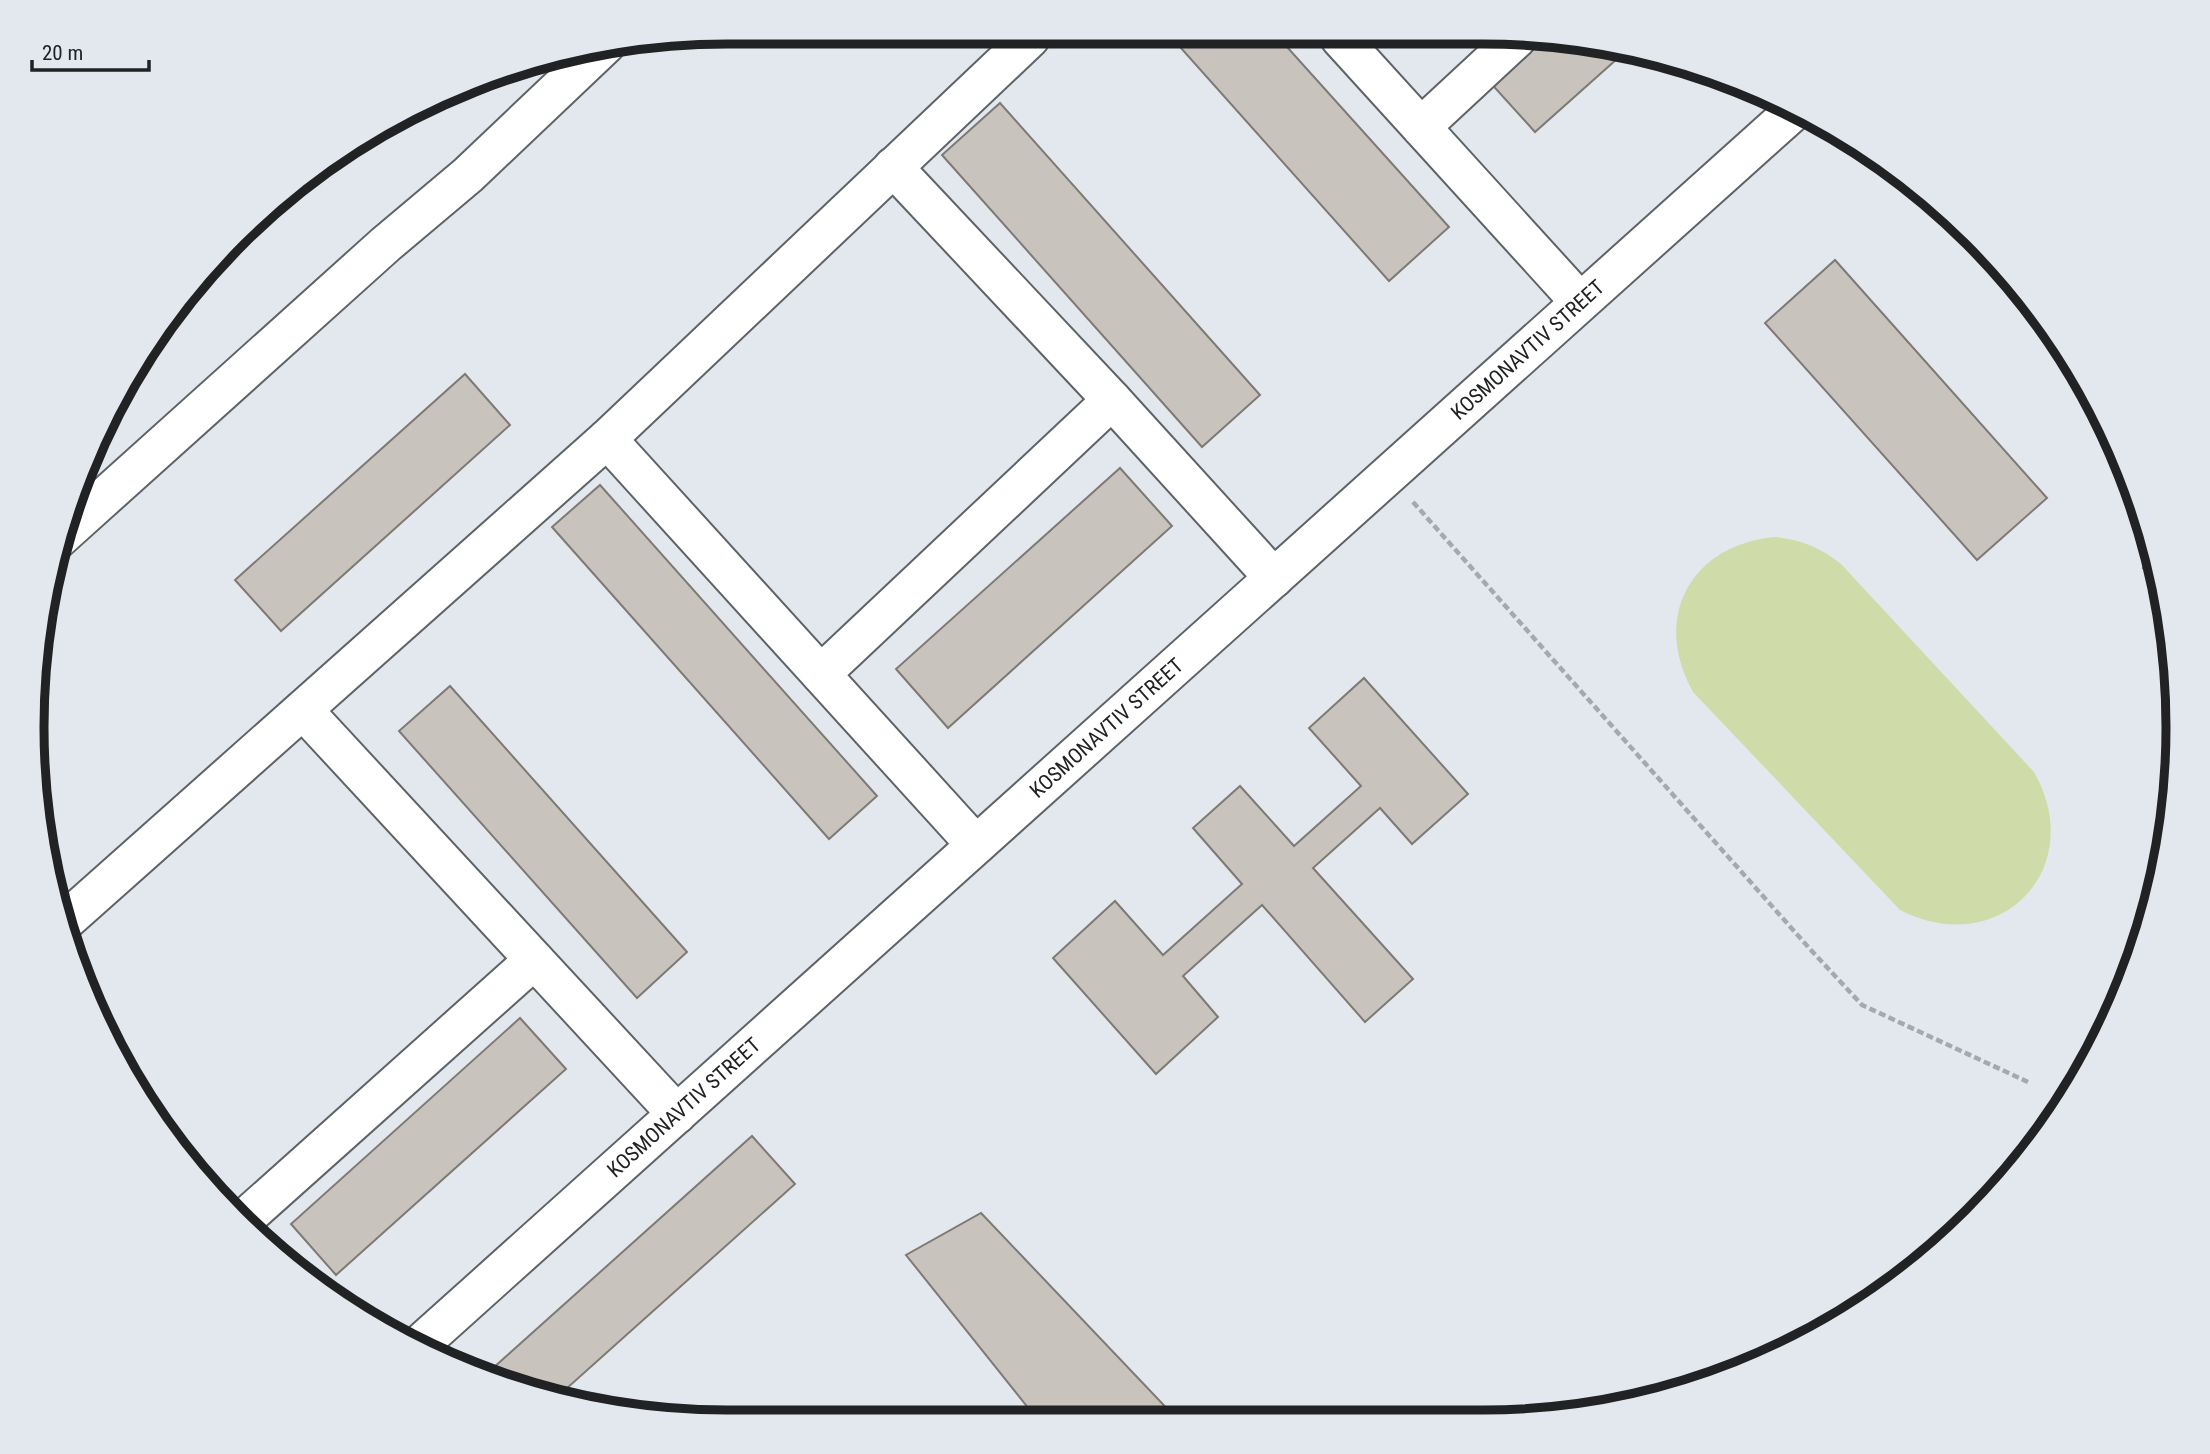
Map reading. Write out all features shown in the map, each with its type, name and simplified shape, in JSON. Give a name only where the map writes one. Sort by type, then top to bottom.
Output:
[{"type":"street","points":[[71,916],[607,439],[1023,44]]},
{"type":"street","points":[[1346,44],[1580,302]]},
{"type":"street","points":[[1421,127],[1509,45]]},
{"type":"street","points":[[75,524],[386,244],[468,175],[592,58]]},
{"type":"street","name":"KOSMONAVTIV STREET","points":[[425,1340],[1788,116]]},
{"type":"street","points":[[893,167],[1112,400],[1274,578]]},
{"type":"street","points":[[821,674],[1112,400]]},
{"type":"street","points":[[607,439],[976,845]]},
{"type":"street","points":[[303,710],[677,1114]]},
{"type":"street","points":[[249,1215],[534,960]]},
{"type":"path","points":[[1388,475],[1862,1005],[2028,1082]]},
{"type":"green space","points":[[1776,537],[1811,546],[1841,564],[2034,772],[2048,808],[2050,842],[2042,872],[2025,896],[2000,914],[1970,924],[1936,923],[1900,910],[1693,692],[1681,664],[1676,637],[1678,612],[1687,589],[1701,569],[1721,554],[1746,543]]},
{"type":"building","points":[[1177,44],[1284,44],[1449,227],[1389,281]]},
{"type":"building","points":[[1525,45],[1619,58],[1535,132],[1487,79]]},
{"type":"building","points":[[1000,103],[1260,395],[1202,447],[942,155]]},
{"type":"building","points":[[1835,260],[2047,498],[1977,560],[1765,323]]},
{"type":"building","points":[[465,374],[510,425],[281,631],[235,580]]},
{"type":"building","points":[[1120,468],[1172,526],[948,728],[896,669]]},
{"type":"building","points":[[600,485],[877,796],[829,839],[552,527]]},
{"type":"building","points":[[1364,678],[1468,794],[1412,844],[1380,808],[1313,868],[1413,979],[1365,1022],[1262,905],[1183,976],[1218,1017],[1156,1074],[1053,958],[1115,901],[1163,955],[1242,884],[1193,828],[1240,786],[1294,846],[1361,786],[1309,728]]},
{"type":"building","points":[[450,686],[687,952],[637,998],[399,731]]},
{"type":"building","points":[[520,1018],[566,1069],[336,1275],[291,1224]]},
{"type":"building","points":[[752,1136],[795,1184],[565,1390],[493,1368]]},
{"type":"building","points":[[981,1213],[1168,1410],[1030,1410],[906,1255]]}]
